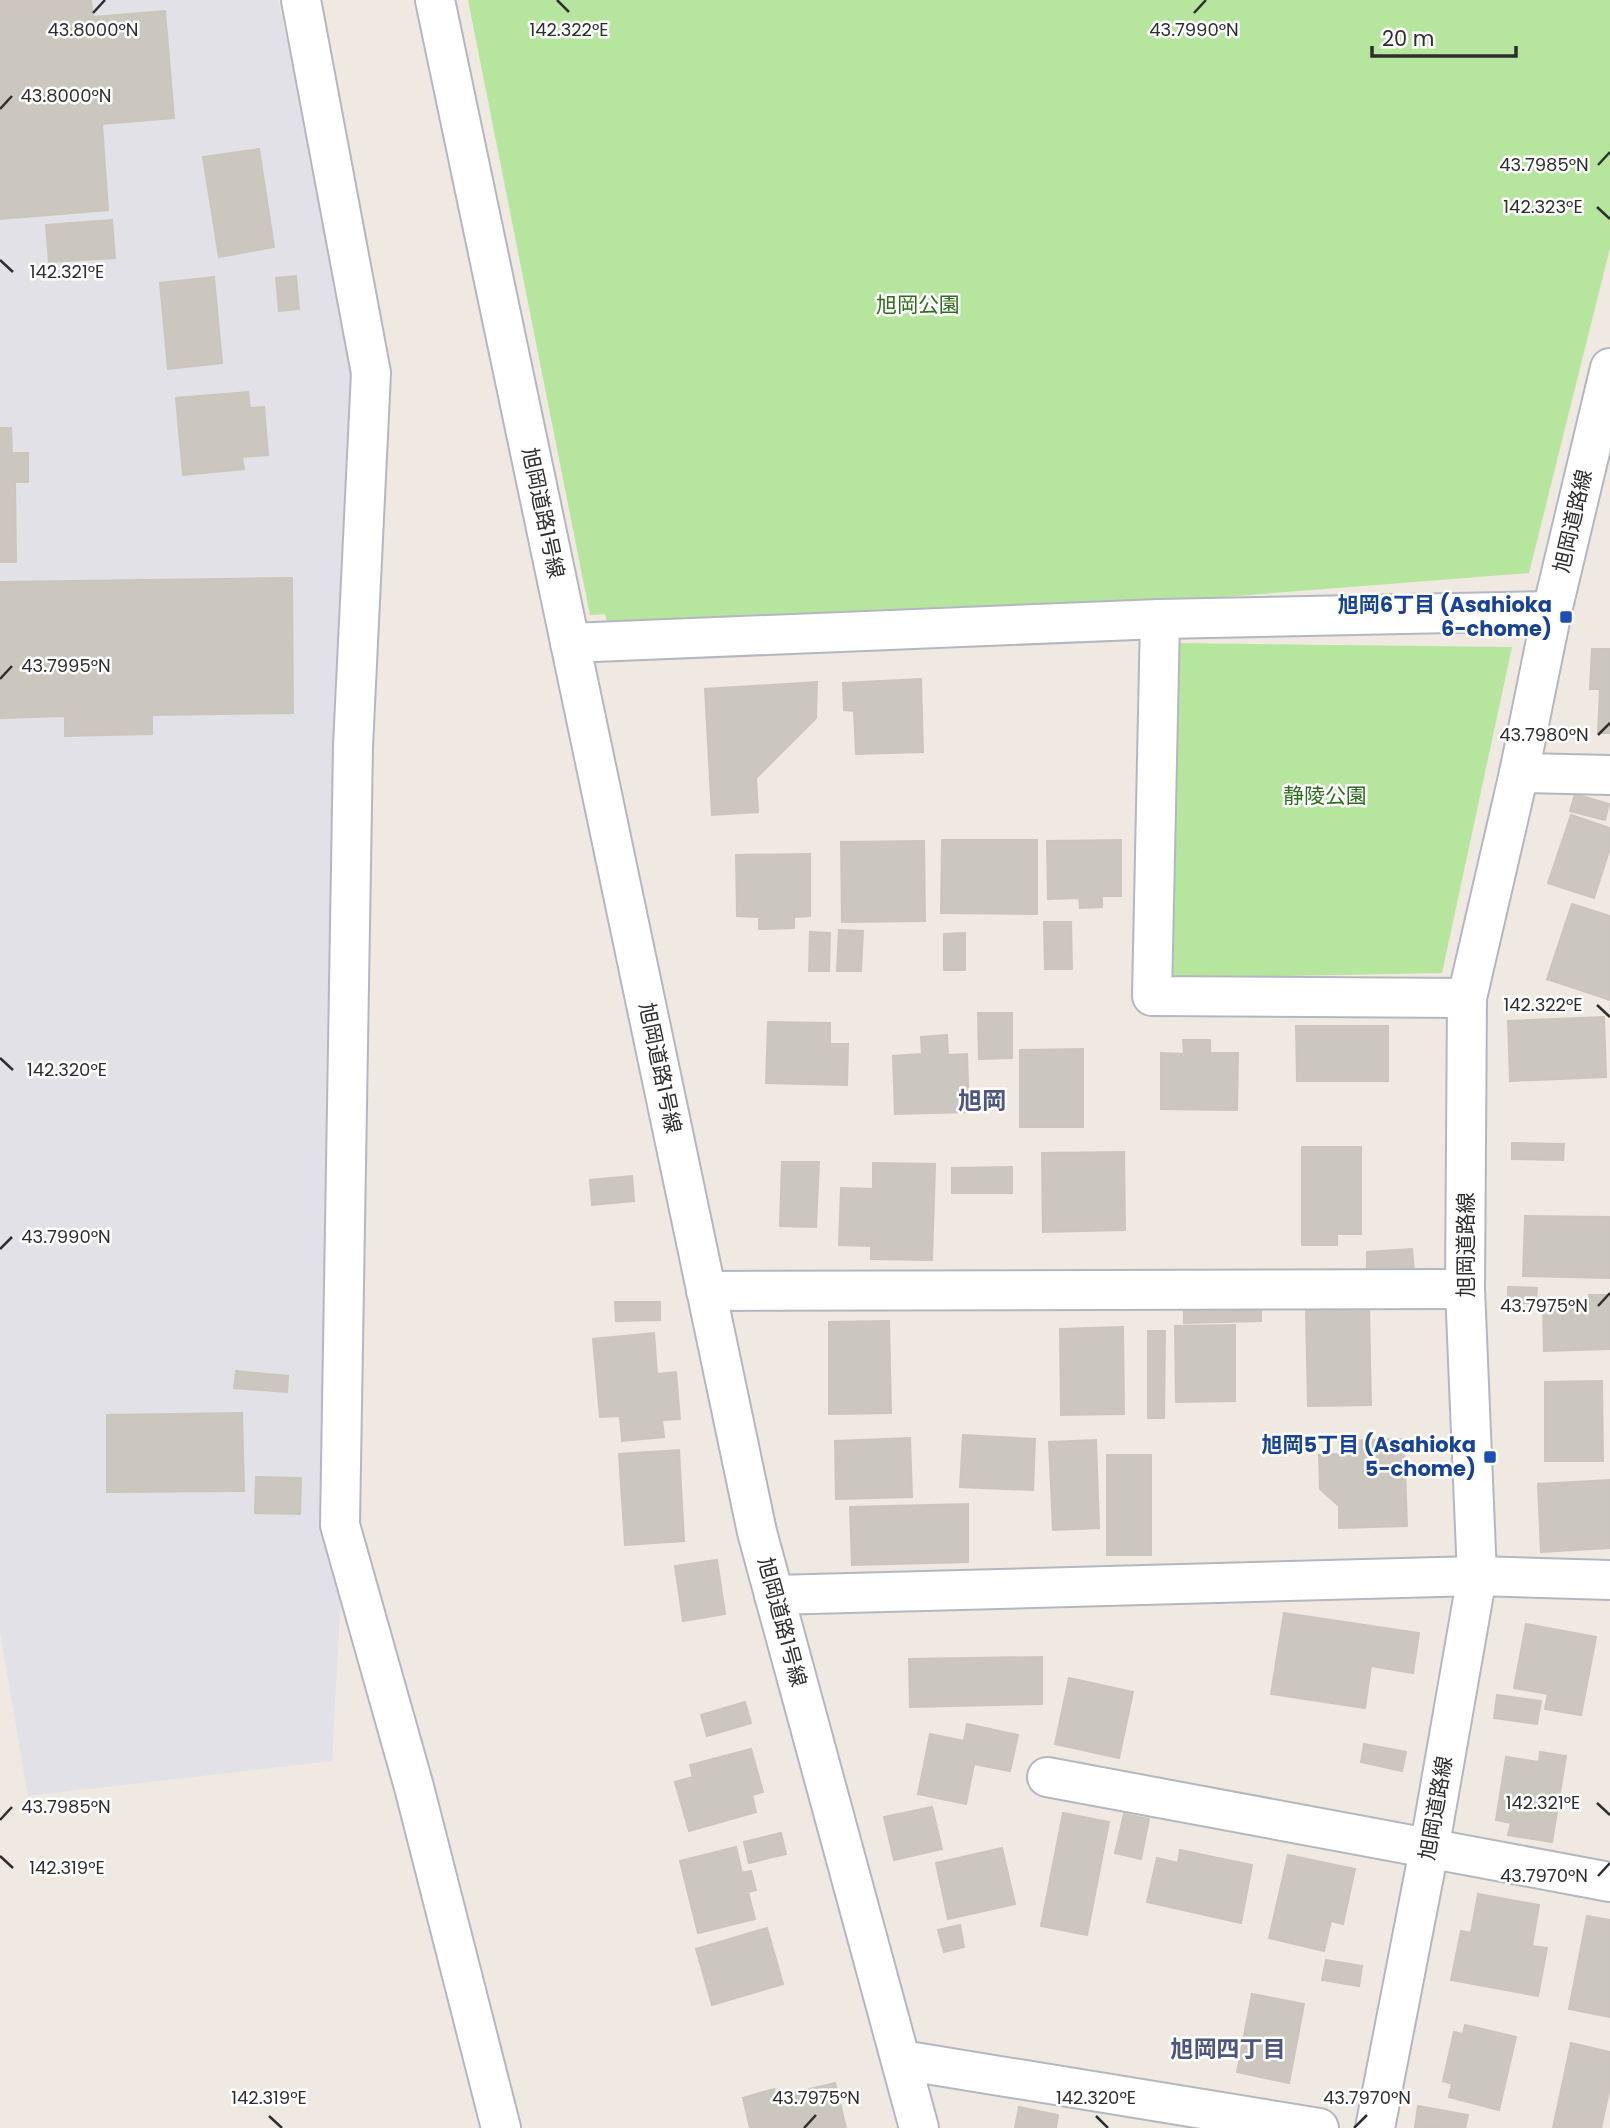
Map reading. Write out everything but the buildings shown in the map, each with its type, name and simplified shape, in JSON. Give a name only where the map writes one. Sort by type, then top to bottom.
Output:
[{"type":"street","points":[[301,0],[371,373],[353,746],[340,1525],[414,1787],[501,2128]]},
{"type":"street","name":"旭岡道路1号線","points":[[435,0],[757,1531],[919,2128]]},
{"type":"street","name":"旭岡道路線","points":[[1375,2128],[1429,1850],[1477,1576],[1465,1289],[1467,998],[1519,773],[1552,611],[1610,368]]},
{"type":"street","points":[[570,643],[1160,619],[1552,611]]},
{"type":"street","points":[[1160,619],[1152,996],[1467,998]]},
{"type":"street","points":[[1519,773],[1610,775]]},
{"type":"street","points":[[706,1291],[1465,1289]]},
{"type":"street","points":[[774,1595],[1477,1576],[1610,1580]]},
{"type":"street","points":[[1047,1777],[1610,1882]]},
{"type":"street","points":[[902,2060],[1320,2128]]},
{"type":"shaded area","points":[[0,0],[278,0],[366,374],[355,1335],[332,1761],[28,1796],[0,1632]]},
{"type":"green space","name":"旭岡公園","points":[[468,0],[1610,0],[1610,248],[1529,573],[1159,602],[607,622],[605,614],[590,615]]},
{"type":"green space","name":"静陵公園","points":[[1175,643],[1512,647],[1442,973],[1172,978]]},
{"type":"place","name":"旭岡6丁目 (Asahioka 6-chome)","points":[[1566,617]]},
{"type":"place","name":"旭岡5丁目 (Asahioka 5-chome)","points":[[1490,1457]]},
{"type":"district","name":"旭岡","points":[[982,1101]]},
{"type":"district","name":"旭岡四丁目","points":[[1228,2049]]}]
